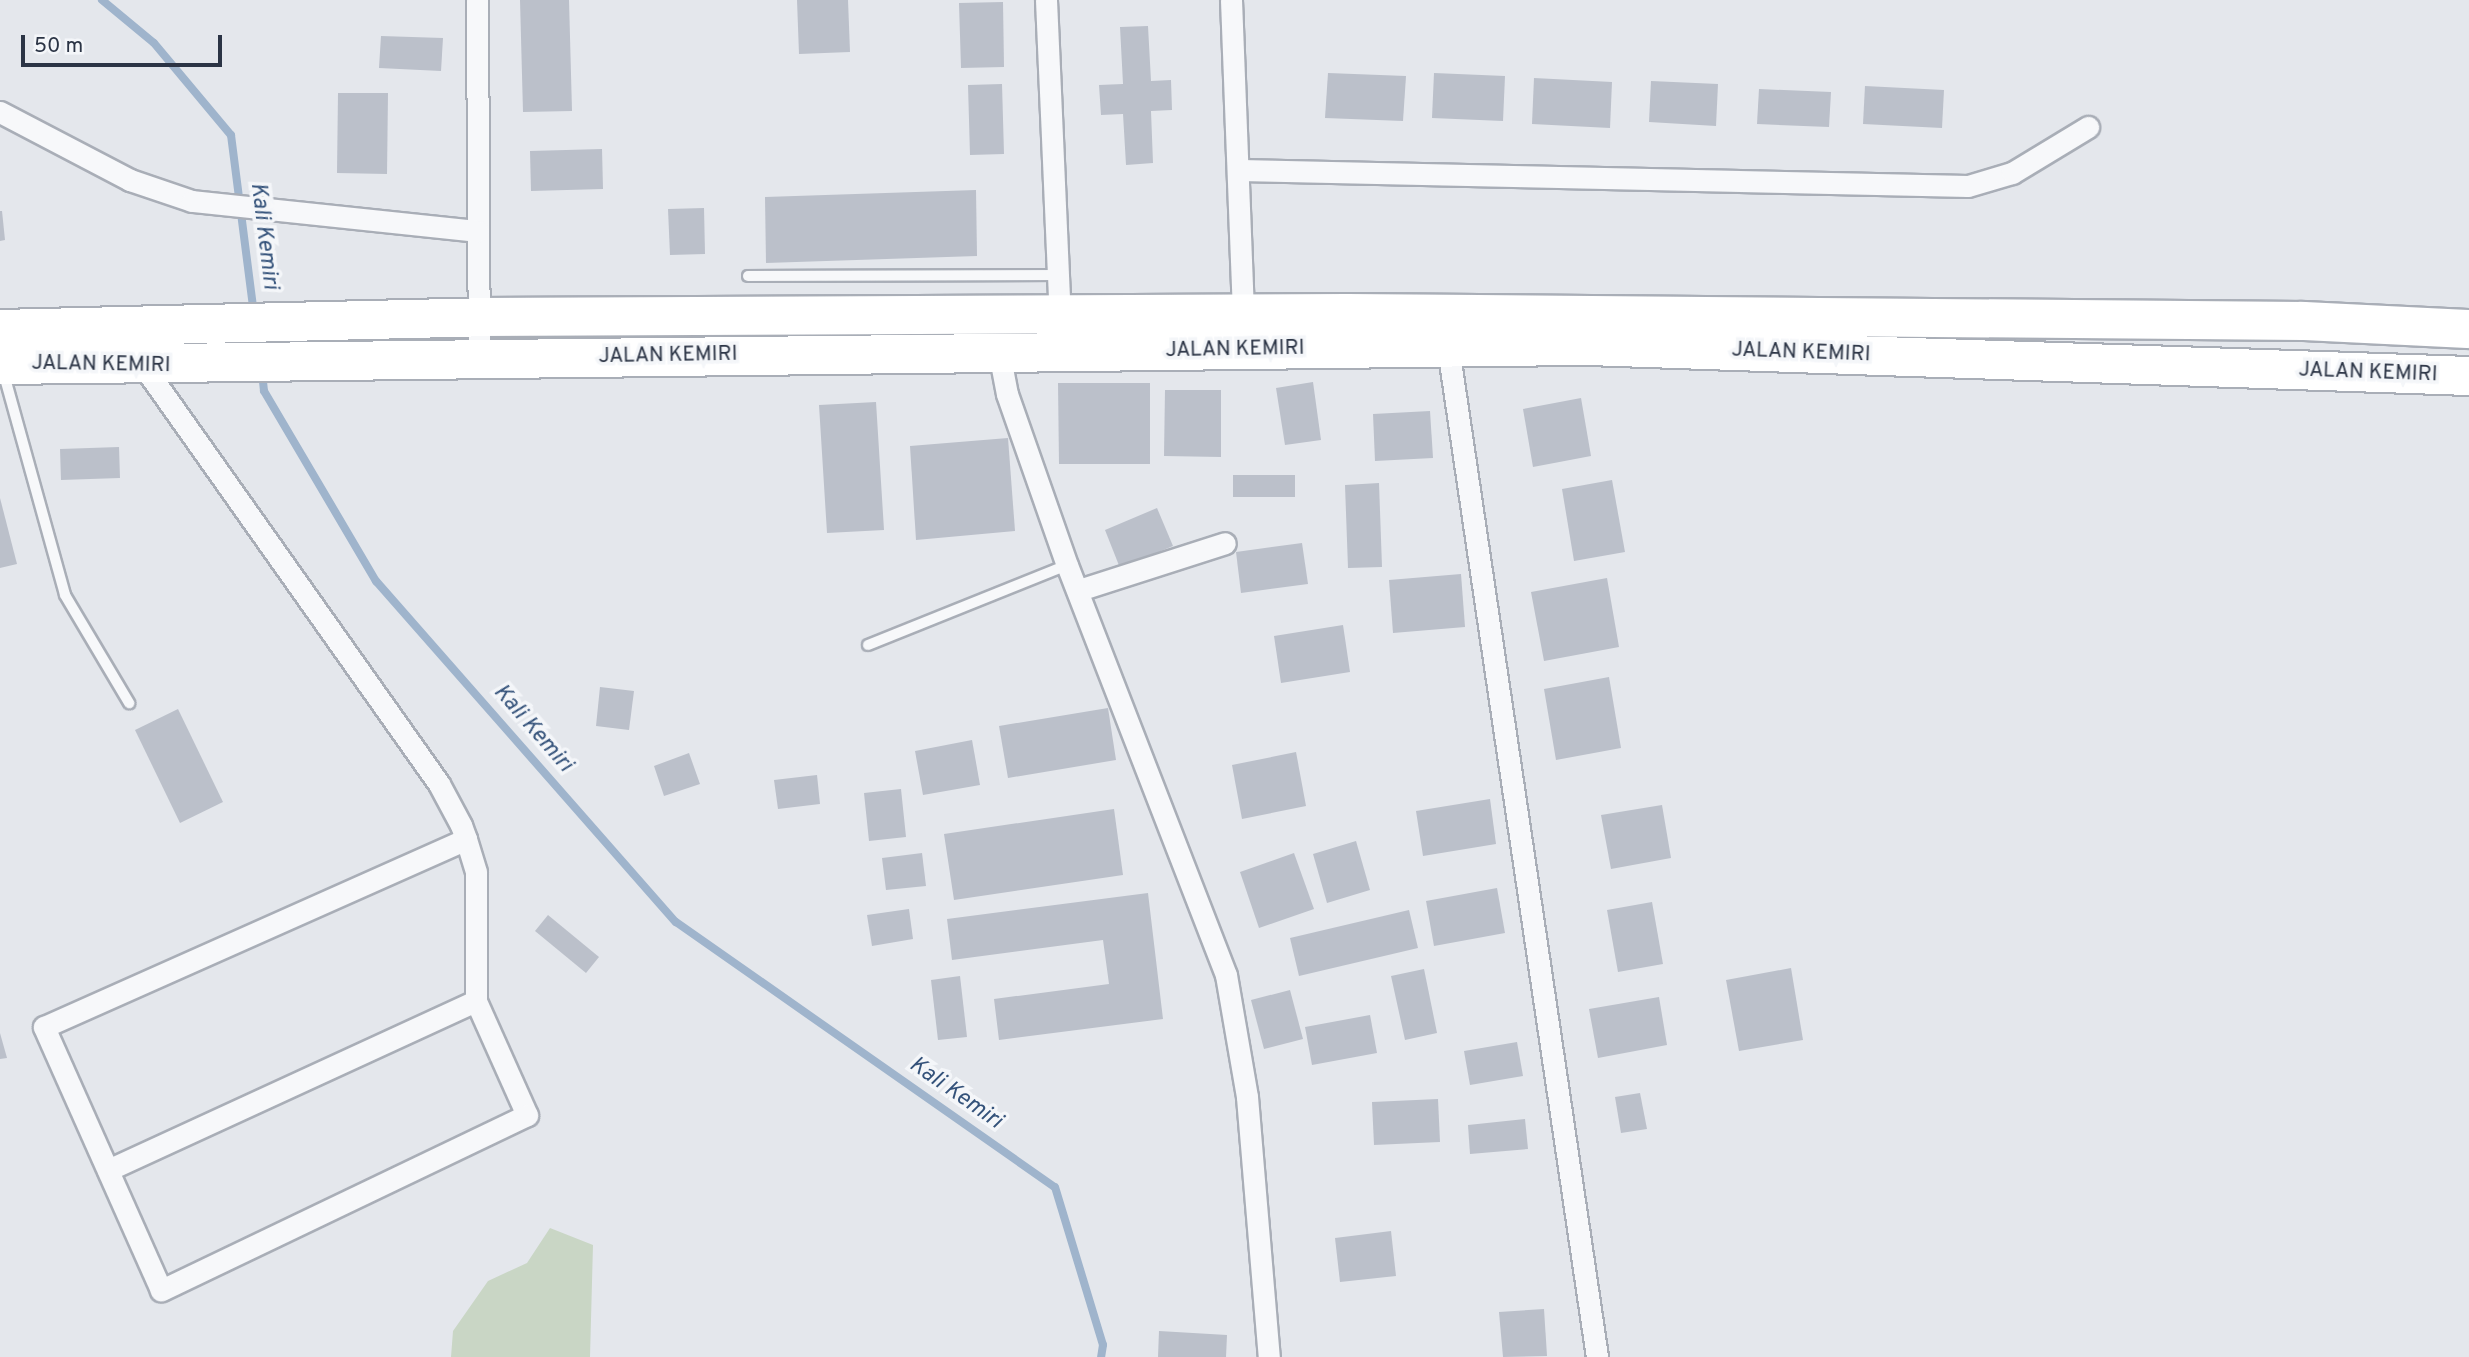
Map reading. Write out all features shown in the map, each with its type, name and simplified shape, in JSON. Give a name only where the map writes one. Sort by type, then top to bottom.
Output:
[{"type":"highway","name":"JALAN KEMIRI","points":[[1,353],[172,326],[296,342],[479,359],[996,334],[1060,315],[1242,316],[1782,351],[2469,376]]},
{"type":"highway","name":"JALAN KEMIRI","points":[[1,353],[157,365],[296,342],[478,317],[996,334],[2303,320],[2469,328]]},
{"type":"street","points":[[477,0],[479,359]]},
{"type":"street","points":[[1046,0],[1060,315]]},
{"type":"street","points":[[1231,0],[1240,170],[1242,316]]},
{"type":"street","points":[[0,112],[130,180],[192,201],[477,231]]},
{"type":"street","points":[[1240,170],[1968,186],[2012,173],[2088,127]]},
{"type":"street","points":[[1446,331],[1597,1357]]},
{"type":"street","points":[[996,334],[1007,394],[1067,565],[1079,590],[1226,975],[1247,1097],[1269,1357]]},
{"type":"street","points":[[157,365],[439,784],[466,839],[476,872],[477,1001],[527,1115],[161,1290],[44,1027],[466,839]]},
{"type":"street","points":[[1079,590],[1225,543]]},
{"type":"street","points":[[108,1170],[477,1001]]},
{"type":"lane","points":[[748,276],[1057,275]]},
{"type":"lane","points":[[1,353],[65,595],[129,703]]},
{"type":"lane","points":[[868,645],[1067,565]]},
{"type":"green space","points":[[550,1228],[593,1245],[590,1357],[451,1357],[453,1331],[488,1281],[527,1263]]},
{"type":"building","points":[[520,0],[569,0],[572,111],[523,112]]},
{"type":"building","points":[[797,0],[848,0],[850,52],[799,54]]},
{"type":"building","points":[[1003,2],[1004,67],[961,68],[959,3]]},
{"type":"building","points":[[1148,26],[1151,81],[1171,80],[1172,110],[1151,111],[1153,163],[1126,165],[1123,114],[1101,115],[1099,85],[1123,84],[1120,27]]},
{"type":"building","points":[[381,36],[443,38],[441,71],[379,68]]},
{"type":"building","points":[[1328,73],[1406,76],[1403,121],[1325,118]]},
{"type":"building","points":[[1434,73],[1505,76],[1503,121],[1432,118]]},
{"type":"building","points":[[1534,78],[1612,82],[1610,128],[1532,124]]},
{"type":"building","points":[[1651,81],[1718,84],[1716,126],[1649,122]]},
{"type":"building","points":[[1002,84],[1004,154],[970,155],[968,85]]},
{"type":"building","points":[[1865,86],[1944,90],[1942,128],[1863,124]]},
{"type":"building","points":[[1759,89],[1831,92],[1829,127],[1757,124]]},
{"type":"building","points":[[338,93],[388,93],[387,174],[337,173]]},
{"type":"building","points":[[602,149],[603,189],[531,191],[530,151]]},
{"type":"building","points":[[976,190],[977,256],[766,263],[765,197]]},
{"type":"building","points":[[704,208],[705,254],[670,255],[668,209]]},
{"type":"building","points":[[0,211],[5,240],[0,241]]},
{"type":"building","points":[[1313,382],[1321,440],[1285,445],[1276,388]]},
{"type":"building","points":[[1058,383],[1150,383],[1150,464],[1059,464]]},
{"type":"building","points":[[1165,390],[1221,390],[1221,457],[1164,456]]},
{"type":"building","points":[[1581,398],[1591,456],[1533,467],[1523,409]]},
{"type":"building","points":[[876,402],[884,530],[827,533],[819,405]]},
{"type":"building","points":[[1430,411],[1433,458],[1375,461],[1373,414]]},
{"type":"building","points":[[1008,438],[1015,531],[916,540],[910,446]]},
{"type":"building","points":[[119,447],[120,478],[61,480],[60,449]]},
{"type":"building","points":[[1233,475],[1295,475],[1295,497],[1233,497]]},
{"type":"building","points":[[1612,480],[1625,552],[1574,561],[1562,489]]},
{"type":"building","points":[[1379,483],[1382,567],[1348,568],[1345,485]]},
{"type":"building","points":[[0,498],[17,564],[0,568]]},
{"type":"building","points":[[1157,508],[1173,546],[1120,568],[1105,530]]},
{"type":"building","points":[[1302,543],[1308,584],[1241,593],[1236,552]]},
{"type":"building","points":[[1461,574],[1465,627],[1393,633],[1389,580]]},
{"type":"building","points":[[1607,578],[1619,647],[1544,661],[1531,592]]},
{"type":"building","points":[[1343,625],[1350,672],[1281,683],[1274,636]]},
{"type":"building","points":[[1609,677],[1621,748],[1556,760],[1544,689]]},
{"type":"building","points":[[600,687],[634,691],[629,730],[596,726]]},
{"type":"building","points":[[1108,708],[1116,760],[1008,778],[999,726]]},
{"type":"building","points":[[178,709],[223,802],[180,823],[135,730]]},
{"type":"building","points":[[972,740],[980,785],[923,795],[915,751]]},
{"type":"building","points":[[1296,752],[1306,806],[1242,819],[1232,765]]},
{"type":"building","points":[[689,753],[700,784],[664,796],[654,766]]},
{"type":"building","points":[[817,775],[820,804],[778,809],[774,780]]},
{"type":"building","points":[[901,789],[906,837],[869,841],[864,793]]},
{"type":"building","points":[[1490,799],[1496,844],[1423,856],[1416,811]]},
{"type":"building","points":[[1662,805],[1671,858],[1611,869],[1601,815]]},
{"type":"building","points":[[1114,809],[1123,875],[954,900],[944,834]]},
{"type":"building","points":[[1356,841],[1370,890],[1327,903],[1313,854]]},
{"type":"building","points":[[922,853],[926,886],[886,890],[882,858]]},
{"type":"building","points":[[1294,853],[1314,909],[1259,928],[1240,872]]},
{"type":"building","points":[[1497,888],[1505,933],[1434,946],[1426,901]]},
{"type":"building","points":[[1148,893],[1163,1019],[999,1040],[994,999],[1109,984],[1103,940],[952,960],[947,919]]},
{"type":"building","points":[[1652,902],[1663,964],[1618,972],[1607,910]]},
{"type":"building","points":[[909,909],[913,939],[872,946],[867,915]]},
{"type":"building","points":[[1409,910],[1418,948],[1299,976],[1290,938]]},
{"type":"building","points":[[548,915],[599,957],[586,973],[535,931]]},
{"type":"building","points":[[1791,968],[1803,1040],[1739,1051],[1726,980]]},
{"type":"building","points":[[1424,969],[1437,1033],[1405,1040],[1391,976]]},
{"type":"building","points":[[960,976],[967,1037],[938,1040],[931,980]]},
{"type":"building","points":[[1290,990],[1303,1039],[1264,1049],[1251,1000]]},
{"type":"building","points":[[1659,997],[1667,1045],[1598,1058],[1589,1009]]},
{"type":"building","points":[[1370,1015],[1377,1053],[1312,1065],[1305,1027]]},
{"type":"building","points":[[0,1033],[7,1058],[0,1059]]},
{"type":"building","points":[[1517,1042],[1523,1076],[1470,1085],[1464,1051]]},
{"type":"building","points":[[1640,1093],[1647,1129],[1621,1133],[1615,1097]]},
{"type":"building","points":[[1438,1099],[1440,1142],[1374,1145],[1372,1102]]},
{"type":"building","points":[[1525,1119],[1528,1149],[1470,1154],[1468,1125]]},
{"type":"building","points":[[1391,1231],[1396,1276],[1340,1282],[1335,1238]]},
{"type":"building","points":[[1544,1309],[1547,1356],[1503,1357],[1499,1312]]},
{"type":"building","points":[[1159,1331],[1227,1335],[1226,1357],[1158,1357]]},
{"type":"waterway","name":"Kali Kemiri","points":[[102,0],[154,43],[231,135],[254,314]]},
{"type":"waterway","name":"Kali Kemiri","points":[[262,372],[264,391],[376,581],[676,922],[1055,1187],[1103,1345],[1101,1357]]}]
